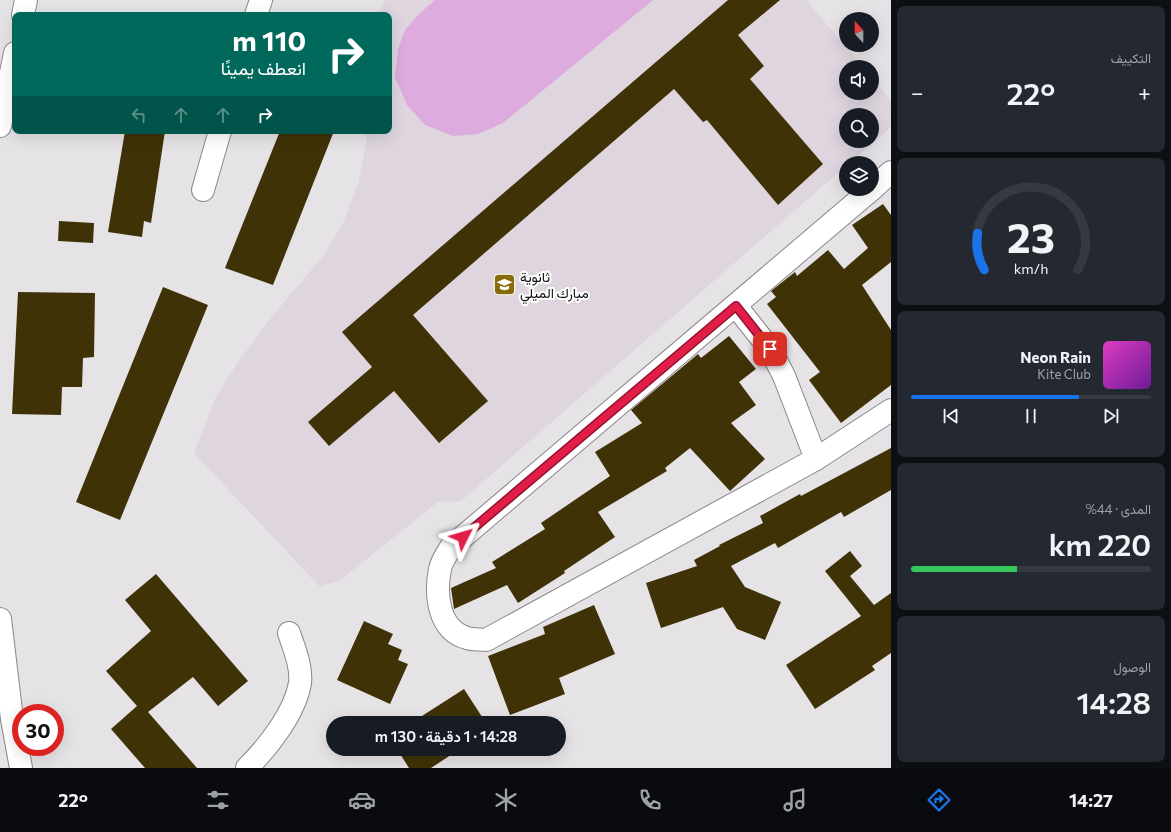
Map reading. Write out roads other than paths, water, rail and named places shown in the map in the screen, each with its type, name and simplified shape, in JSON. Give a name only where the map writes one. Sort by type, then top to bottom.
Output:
[{"type":"street","points":[[24,12],[26,0]]},
{"type":"street","points":[[257,12],[261,0]]},
{"type":"street","points":[[0,126],[12,68]]},
{"type":"street","points":[[203,190],[219,134]]},
{"type":"street","points":[[879,183],[891,172]]},
{"type":"street","points":[[864,196],[451,547],[440,568],[438,592],[440,612],[451,628],[466,638],[486,640],[816,458],[891,410]]},
{"type":"street","points":[[736,306],[770,349],[784,376],[816,458]]},
{"type":"street","points":[[0,625],[4,716],[21,768]]},
{"type":"street","points":[[247,768],[260,754],[294,707],[300,682],[298,659],[289,633]]},
{"type":"place","name":"ثانوية مبارك الميلي","points":[[504,285]]}]
